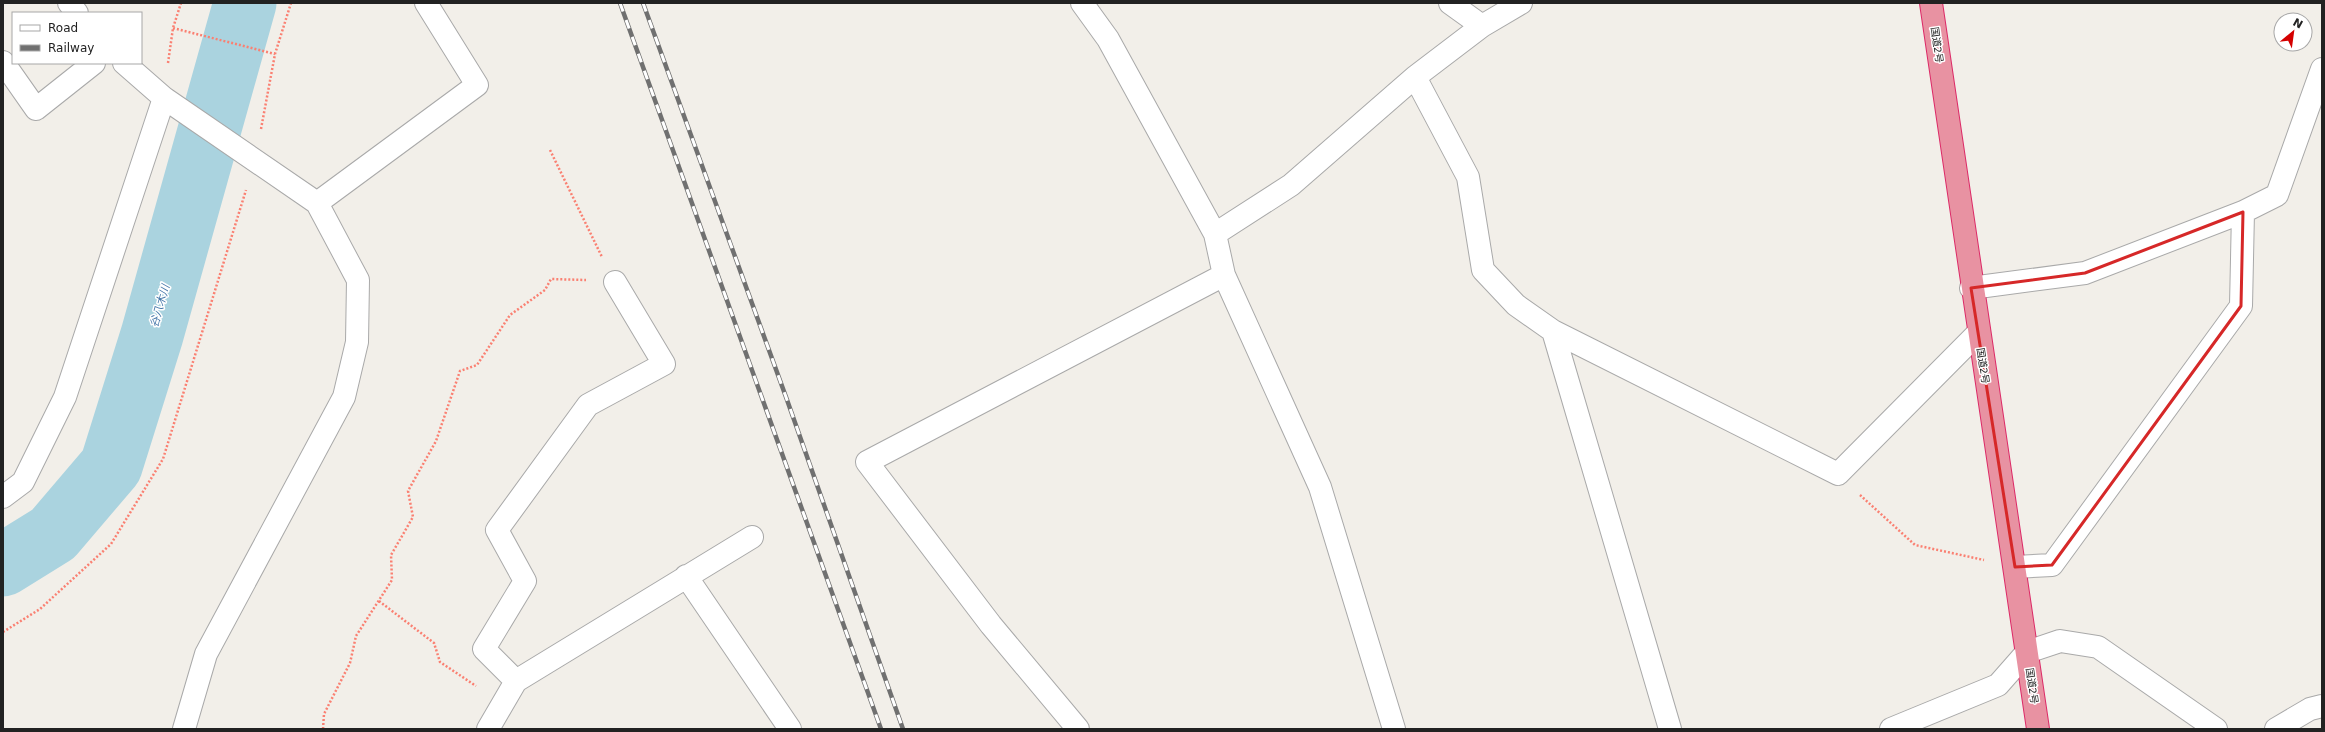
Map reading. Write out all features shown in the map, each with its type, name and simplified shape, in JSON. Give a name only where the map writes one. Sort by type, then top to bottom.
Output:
[{"type":"highway","name":"国道2号","points":[[1931,3],[1971,288],[2015,567],[2038,729]]},
{"type":"street","points":[[69,3],[76,12]]},
{"type":"street","points":[[317,204],[477,85],[426,3]]},
{"type":"street","points":[[1082,3],[1108,39],[1214,234],[1224,275],[1320,487],[1394,729]]},
{"type":"street","points":[[1450,3],[1482,26]]},
{"type":"street","points":[[1214,234],[1291,185],[1415,77],[1482,26],[1521,3]]},
{"type":"street","points":[[3,62],[36,109],[93,64]]},
{"type":"street","points":[[125,64],[164,98],[255,159],[317,204],[358,280],[357,342],[344,397],[206,654],[184,729]]},
{"type":"street","points":[[1971,288],[2084,273],[2243,212],[2277,195],[2322,69]]},
{"type":"street","points":[[1415,77],[1468,177],[1483,270],[1516,304],[1553,331],[1712,409],[1838,474],[1978,333]]},
{"type":"street","points":[[3,497],[23,482],[65,397],[164,98]]},
{"type":"street","points":[[2015,567],[2052,565],[2241,306],[2243,212]]},
{"type":"street","points":[[1078,729],[991,625],[867,462],[1224,275]]},
{"type":"street","points":[[516,681],[484,649],[525,581],[497,530],[588,404],[664,364],[614,282]]},
{"type":"street","points":[[1553,331],[1670,729]]},
{"type":"street","points":[[488,729],[516,681],[752,537]]},
{"type":"street","points":[[686,576],[790,729]]},
{"type":"street","points":[[1891,729],[1998,685],[2027,652],[2060,641],[2098,647],[2216,729]]},
{"type":"street","points":[[2276,729],[2310,709],[2322,706]]},
{"type":"path","points":[[164,98],[173,28],[181,3]]},
{"type":"path","points":[[3,632],[40,609],[111,544],[163,459],[255,159],[275,54],[291,3]]},
{"type":"path","points":[[173,28],[275,54]]},
{"type":"path","points":[[323,729],[324,714],[350,663],[356,636],[392,580],[390,555],[413,517],[408,491],[436,441],[460,371],[477,365],[510,315],[544,290],[551,278],[614,282],[550,150]]},
{"type":"path","points":[[1838,474],[1915,545],[2015,567]]},
{"type":"path","points":[[379,600],[434,643],[440,662],[503,703]]},
{"type":"highlighted area","points":[[2243,212],[2241,306],[2052,565],[2015,567],[1971,288],[2085,273]]},
{"type":"waterway","name":"谷八木川","points":[[3,565],[53,534],[111,466],[152,335],[245,3]]},
{"type":"railway","points":[[620,3],[881,729]]},
{"type":"railway","points":[[643,3],[786,397],[903,729]]}]
